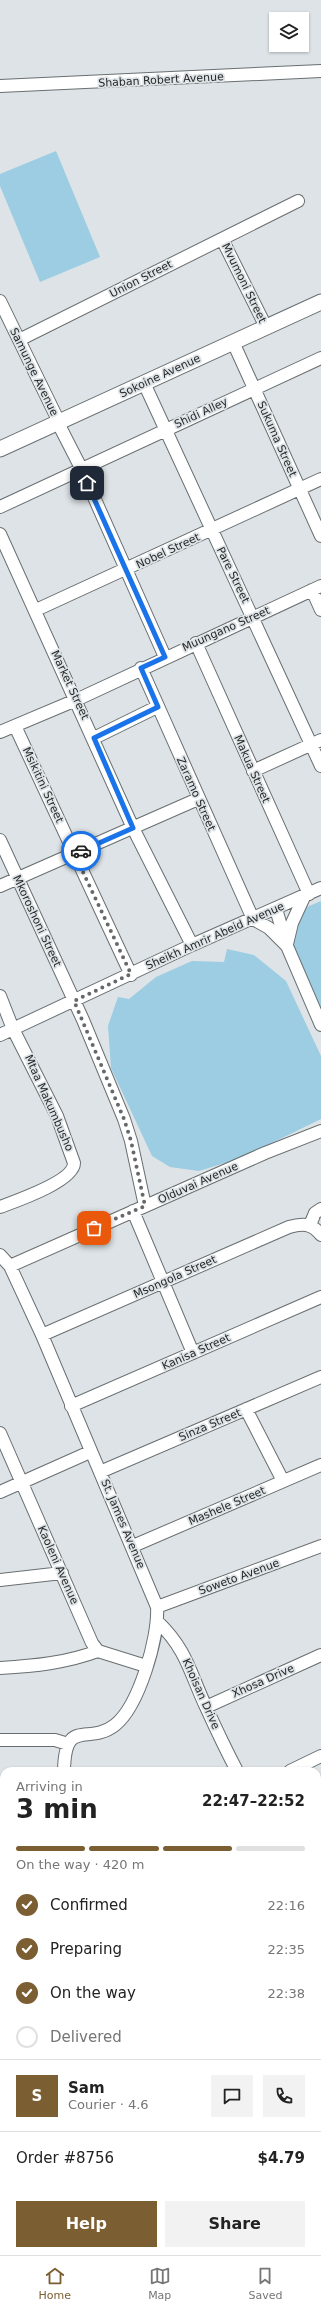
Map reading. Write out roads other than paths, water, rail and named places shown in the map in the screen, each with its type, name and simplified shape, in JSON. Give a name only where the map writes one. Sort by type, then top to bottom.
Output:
[{"type":"main road","name":"Sokoine Avenue","points":[[0,449],[321,302]]},
{"type":"street","name":"Shaban Robert Avenue","points":[[0,86],[40,86],[321,71]]},
{"type":"street","name":"Union Street","points":[[19,340],[263,217],[298,201]]},
{"type":"street","name":"Mvumoni Street","points":[[222,239],[266,327]]},
{"type":"street","name":"Samunge Avenue","points":[[0,301],[81,468],[125,570],[165,657]]},
{"type":"street","name":"Sukuma Street","points":[[233,342],[321,536]]},
{"type":"street","name":"Shidi Alley","points":[[0,507],[165,429],[321,358]]},
{"type":"street","name":"Pare Street","points":[[144,383],[253,617],[316,742],[321,766]]},
{"type":"street","name":"Nobel Street","points":[[36,610],[321,480]]},
{"type":"street","name":"Market Street","points":[[0,534],[5,559],[36,610],[133,828],[192,945]]},
{"type":"street","name":"Muungano Street","points":[[0,732],[76,700],[141,668],[316,588]]},
{"type":"street","points":[[316,588],[321,610]]},
{"type":"street","name":"Makua Street","points":[[196,643],[306,895]]},
{"type":"street","name":"Zaramo Street","points":[[141,668],[198,799],[253,919]]},
{"type":"street","points":[[94,738],[158,707]]},
{"type":"street","name":"Msikitini Street","points":[[15,726],[131,974]]},
{"type":"street","points":[[253,771],[316,742]]},
{"type":"street","points":[[0,886],[198,799]]},
{"type":"street","name":"Mkoroshoni Street","points":[[0,840],[74,1001],[124,1119],[131,1141],[145,1206]]},
{"type":"street","name":"Sheikh Amrir Abeid Avenue","points":[[0,1036],[192,945],[321,888]]},
{"type":"street","points":[[287,946],[292,923],[306,895]]},
{"type":"street","points":[[276,909],[287,946],[321,1025]]},
{"type":"street","points":[[253,919],[269,928],[287,946]]},
{"type":"street","points":[[0,996],[13,1029]]},
{"type":"street","name":"Mtaa Makumbusho","points":[[0,1207],[54,1184],[70,1173],[74,1167],[69,1145],[57,1116],[13,1029]]},
{"type":"street","name":"Olduvai Avenue","points":[[10,1266],[133,1211],[321,1131]]},
{"type":"street","points":[[321,1209],[315,1213],[310,1225],[321,1236]]},
{"type":"street","points":[[133,1211],[193,1353]]},
{"type":"street","name":"Msongola Street","points":[[42,1335],[289,1227],[300,1224],[310,1225]]},
{"type":"street","name":"St. James Avenue","points":[[0,1254],[10,1266],[42,1335],[90,1452],[133,1546],[157,1607],[158,1622],[146,1666],[131,1704],[119,1721],[107,1730],[79,1736],[68,1744]]},
{"type":"street","name":"Kanisa Street","points":[[71,1406],[321,1297]]},
{"type":"street","name":"Sinza Street","points":[[100,1472],[321,1377]]},
{"type":"street","points":[[246,1409],[283,1482]]},
{"type":"street","name":"Kaoleni Avenue","points":[[0,1433],[92,1643],[98,1650]]},
{"type":"street","points":[[0,1492],[22,1484],[90,1452]]},
{"type":"street","name":"Mashele Street","points":[[133,1546],[321,1465]]},
{"type":"street","name":"Soweto Avenue","points":[[157,1607],[321,1546]]},
{"type":"street","points":[[0,1580],[62,1573]]},
{"type":"street","name":"Khoisan Drive","points":[[158,1622],[173,1637],[181,1649],[206,1707],[235,1767]]},
{"type":"street","points":[[0,1668],[33,1666],[76,1659],[98,1650],[146,1666]]},
{"type":"street","name":"Xhosa Drive","points":[[206,1707],[321,1655]]},
{"type":"street","points":[[0,1740],[55,1740],[68,1744],[65,1751],[64,1767]]},
{"type":"street","points":[[298,1767],[321,1756]]}]
